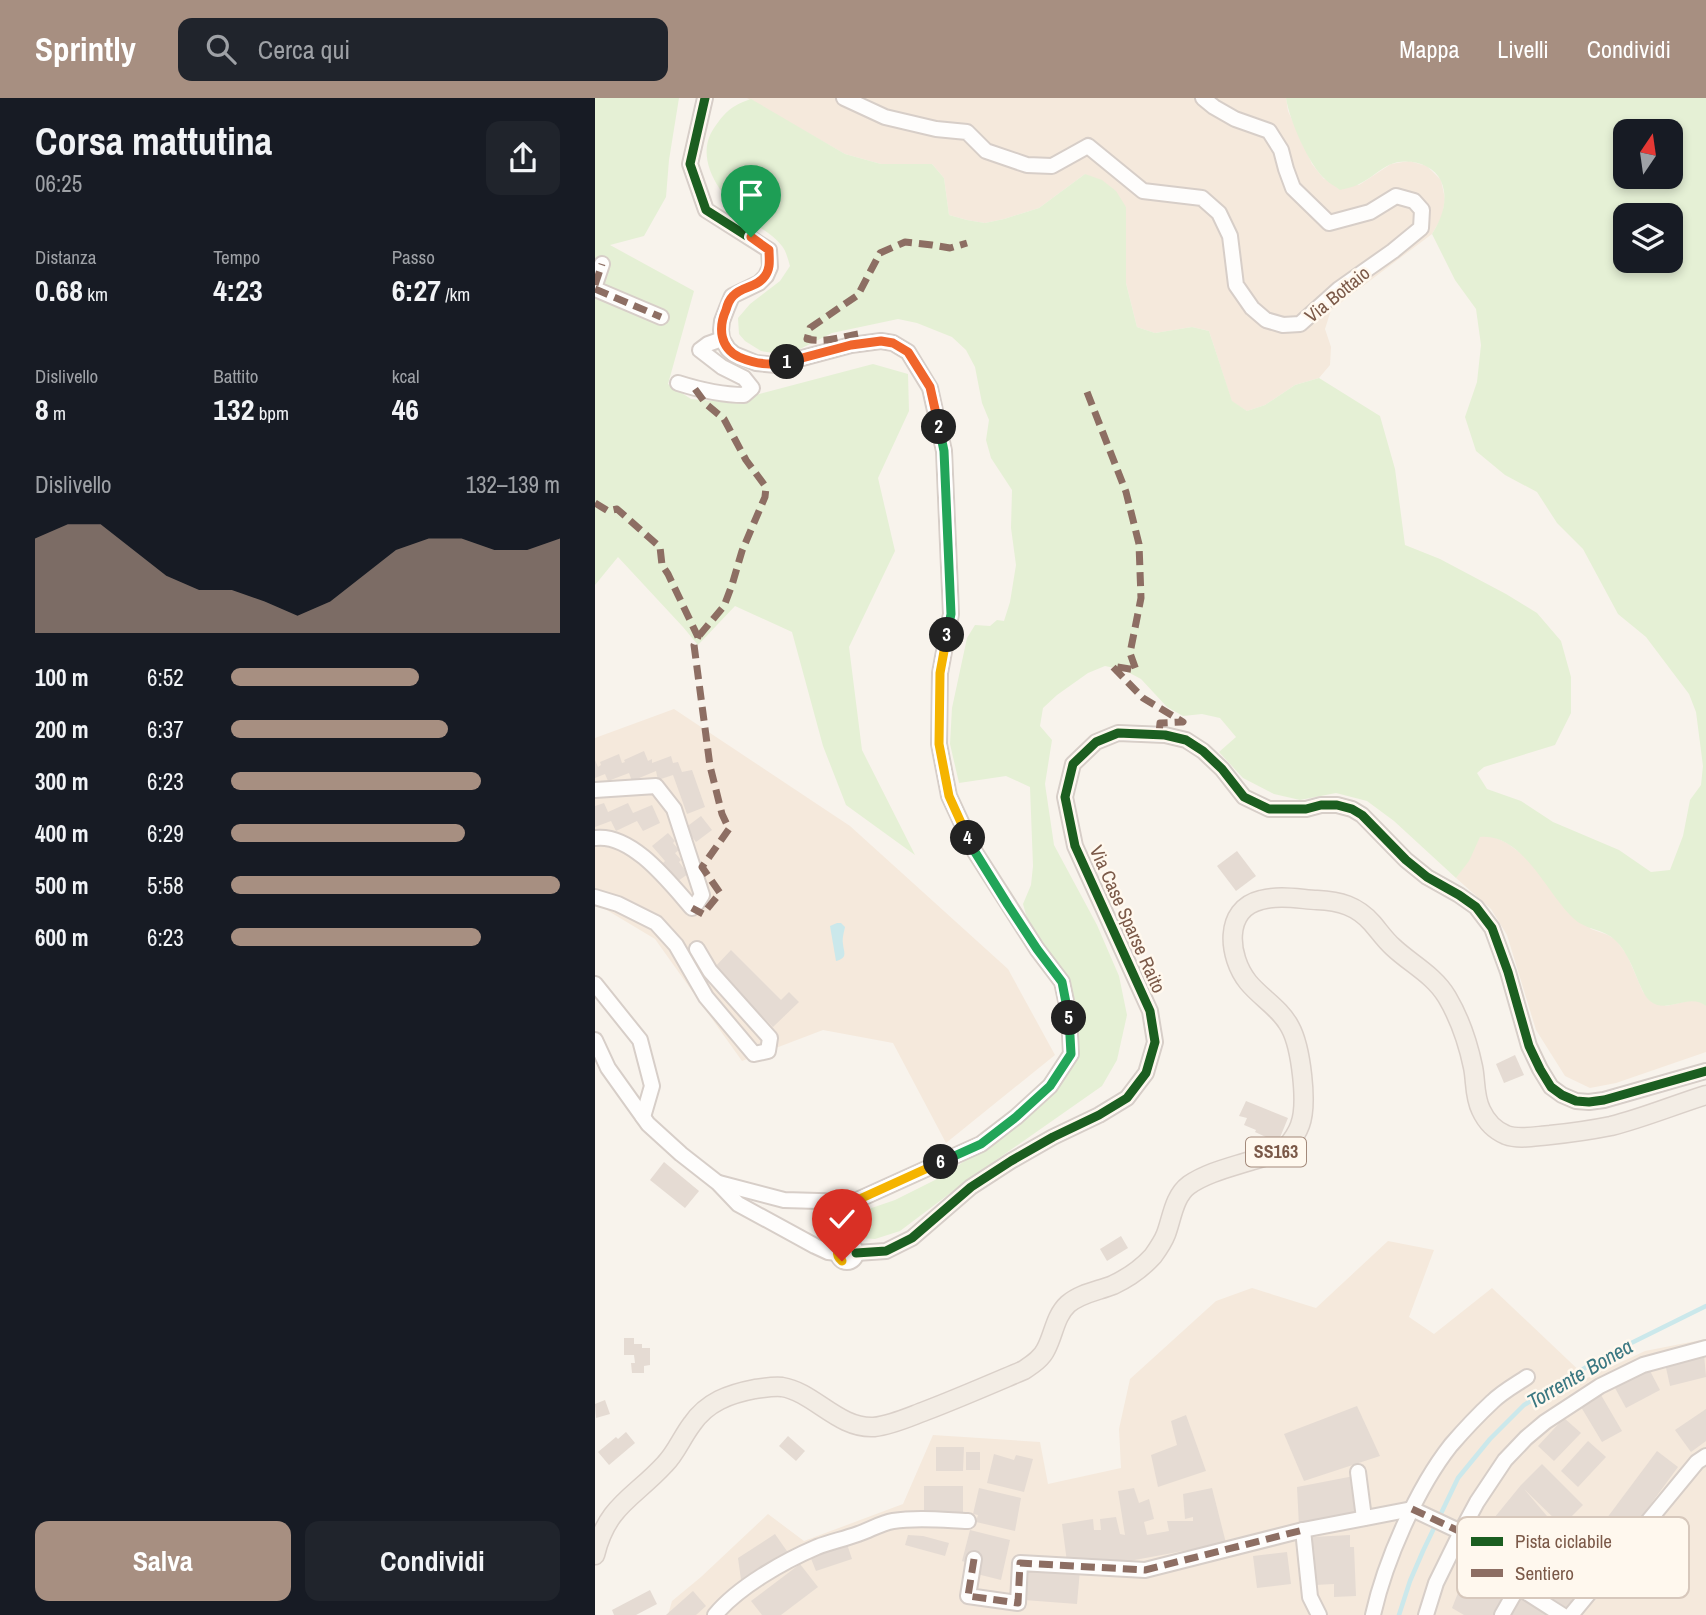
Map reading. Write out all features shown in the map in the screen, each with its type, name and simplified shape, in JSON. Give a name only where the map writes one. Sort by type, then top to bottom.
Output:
[{"type":"main road","name":"SS163","points":[[595,1555],[599,1539],[620,1505],[666,1464],[699,1415],[714,1402],[742,1392],[780,1387],[803,1396],[845,1420],[873,1427],[899,1421],[1024,1370],[1035,1363],[1047,1348],[1053,1328],[1064,1308],[1081,1296],[1115,1284],[1135,1273],[1152,1256],[1165,1237],[1175,1205],[1185,1188],[1213,1173],[1266,1157],[1287,1146],[1301,1124],[1304,1098],[1294,1036],[1283,1016],[1249,983],[1232,947],[1234,925],[1242,910],[1252,903],[1275,898],[1329,900],[1354,907],[1367,917],[1393,947],[1437,983],[1445,993],[1461,1024],[1474,1069],[1479,1107],[1490,1125],[1509,1136],[1534,1137],[1610,1126],[1706,1095]]},
{"type":"street","points":[[705,98],[690,164],[706,210],[769,250],[770,267],[766,276],[759,283],[732,296],[722,321],[722,339],[728,349],[757,363],[776,365],[851,345],[881,341],[893,343],[908,352],[930,387],[944,451],[951,614],[940,673],[939,744],[949,796],[975,852],[1037,949],[1062,982],[1069,1015],[1071,1054],[1050,1086],[981,1144],[853,1202],[784,1200],[717,1183]]},
{"type":"street","name":"Via Bottaio","points":[[844,98],[885,117],[936,129],[967,132],[986,151],[1027,165],[1052,166],[1088,146],[1143,191],[1202,198],[1219,213],[1230,236],[1235,285],[1252,308],[1266,320],[1283,325],[1300,324],[1339,289],[1421,228],[1422,210],[1414,201],[1396,196],[1370,212],[1329,223],[1293,188],[1281,150],[1269,131],[1235,119],[1203,98]]},
{"type":"street","points":[[602,264],[595,287],[661,317]]},
{"type":"street","points":[[678,383],[723,395],[744,395],[752,388],[744,378],[722,367],[699,350],[722,339]]},
{"type":"street","name":"Via Case Sparse Raito","points":[[595,1040],[608,1068],[648,1124],[738,1204],[828,1252],[886,1251],[912,1238],[981,1180],[1126,1098],[1146,1073],[1155,1042],[1150,1011],[1075,846],[1065,797],[1073,764],[1096,742],[1118,733],[1165,735],[1186,740],[1222,769],[1244,797],[1269,809],[1307,809],[1321,805],[1352,809],[1362,815],[1406,860],[1427,877],[1476,907],[1492,928],[1508,972],[1529,1046],[1551,1087],[1562,1095],[1576,1101],[1604,1100],[1706,1071]]},
{"type":"street","points":[[595,790],[656,786],[674,810],[702,895],[692,908],[659,871],[628,845],[601,837],[595,838]]},
{"type":"street","points":[[595,897],[618,904],[656,923],[676,946],[706,997],[754,1054],[768,1051],[770,1038],[710,971],[697,948]]},
{"type":"street","points":[[595,984],[640,1040],[652,1086],[643,1117]]},
{"type":"street","points":[[846,1250],[843,1230],[845,1213],[853,1202]]},
{"type":"street","points":[[1469,1517],[1504,1460],[1545,1422],[1600,1386],[1643,1365],[1706,1348]]},
{"type":"street","points":[[1373,1615],[1389,1564],[1412,1509],[1435,1469],[1451,1446],[1494,1400],[1527,1377]]},
{"type":"street","points":[[1652,1517],[1697,1462],[1706,1456]]},
{"type":"street","points":[[1358,1472],[1364,1518]]},
{"type":"street","points":[[974,1559],[968,1596],[1019,1603],[1020,1563],[1145,1570],[1303,1530],[1412,1509],[1457,1529]]},
{"type":"street","points":[[715,1615],[743,1589],[782,1563],[818,1546],[889,1522],[968,1521]]},
{"type":"street","points":[[1303,1530],[1310,1597],[1319,1615]]},
{"type":"street","points":[[1426,1615],[1436,1583],[1457,1541]]},
{"type":"street","points":[[1503,1615],[1512,1598]]},
{"type":"street","points":[[1535,1598],[1562,1615]]},
{"type":"street","points":[[1571,1615],[1585,1598]]},
{"type":"shaded area","points":[[747,98],[1286,98],[1288,111],[1312,164],[1324,179],[1359,185],[1391,164],[1409,161],[1427,166],[1441,180],[1445,199],[1442,217],[1432,234],[1331,310],[1325,329],[1331,347],[1330,365],[1319,378],[1295,385],[1265,405],[1247,411],[1232,402],[1209,331],[1192,327],[1155,333],[1137,327],[1126,283],[1126,207],[1085,174],[1039,208],[985,223],[967,220],[949,215],[944,178],[932,164],[881,164],[845,154]]},
{"type":"shaded area","points":[[674,709],[850,826],[1008,969],[1055,1055],[946,1143],[893,1043],[823,1030],[742,1061],[655,939],[595,903],[595,738]]},
{"type":"shaded area","points":[[1490,835],[1523,855],[1591,929],[1616,940],[1627,955],[1643,992],[1666,1006],[1693,1000],[1706,1006],[1706,1052],[1616,1083],[1590,1088],[1565,1076],[1536,1030],[1507,935],[1491,909],[1456,878],[1480,836]]},
{"type":"shaded area","points":[[1388,1241],[1434,1250],[1409,1317],[1434,1334],[1492,1288],[1587,1378],[1645,1351],[1706,1339],[1706,1615],[668,1615],[672,1601],[768,1514],[804,1541],[903,1504],[933,1435],[1040,1442],[1048,1484],[1121,1468],[1119,1429],[1130,1379],[1216,1301],[1252,1288],[1316,1308]]},
{"type":"green space","points":[[595,98],[679,98],[666,197],[644,236],[610,245],[694,291],[668,384],[691,399],[729,402],[873,364],[908,374],[909,411],[878,478],[895,551],[849,647],[862,750],[915,855],[846,805],[823,746],[792,632],[735,606],[698,645],[618,557],[595,585]]},
{"type":"green space","points":[[1286,98],[1706,98],[1706,1006],[1692,1001],[1664,1006],[1650,1001],[1620,945],[1606,934],[1573,918],[1521,854],[1509,844],[1495,838],[1480,837],[1469,861],[1456,878],[1394,821],[1367,801],[1336,793],[1300,800],[1274,794],[1243,778],[1219,752],[1236,737],[1220,718],[1202,714],[1183,716],[1167,707],[1141,679],[1124,670],[1105,666],[1088,673],[1057,695],[1043,708],[1040,726],[1052,740],[1045,784],[1054,845],[1097,925],[1119,976],[1127,1015],[1117,1060],[1102,1086],[900,1231],[875,1239],[858,1238],[853,1226],[857,1213],[895,1200],[947,1174],[1045,1096],[1077,1044],[1079,1016],[1057,965],[1028,922],[1023,904],[1031,885],[1033,866],[1030,787],[1006,776],[959,783],[950,744],[952,708],[967,638],[975,625],[990,626],[997,620],[1004,621],[1016,565],[1011,528],[1012,490],[991,458],[986,440],[989,420],[982,403],[975,367],[966,350],[952,337],[917,323],[898,319],[832,333],[798,350],[780,354],[761,351],[745,341],[739,334],[738,318],[750,304],[780,281],[790,266],[785,250],[778,241],[744,216],[727,198],[719,188],[708,164],[708,140],[714,128],[726,113],[738,104],[751,99],[845,154],[881,164],[932,164],[944,178],[949,215],[967,220],[985,223],[1039,208],[1085,174],[1102,180],[1116,191],[1126,207],[1126,283],[1137,327],[1155,333],[1192,327],[1209,331],[1232,401],[1247,411],[1265,405],[1295,385],[1319,378],[1380,416],[1395,469],[1405,545],[1440,559],[1537,613],[1561,641],[1571,677],[1571,713],[1555,745],[1484,767],[1477,773],[1487,789],[1521,801],[1553,822],[1619,850],[1651,872],[1670,870],[1683,836],[1690,800],[1701,785],[1703,766],[1696,712],[1689,694],[1646,637],[1618,614],[1583,549],[1557,523],[1537,492],[1505,475],[1476,451],[1465,417],[1477,382],[1481,345],[1476,309],[1455,280],[1432,234],[1443,209],[1441,181],[1426,166],[1403,162],[1389,165],[1359,184],[1340,190],[1326,180],[1313,164],[1295,129]]},
{"type":"water","points":[[837,923],[845,927],[844,955],[836,961],[830,926]]},
{"type":"building","points":[[644,751],[648,761],[652,759],[652,763],[671,756],[673,763],[678,762],[682,772],[692,770],[705,807],[687,814],[673,775],[658,780],[656,771],[632,781],[629,773],[608,781],[605,774],[595,778],[595,760],[598,767],[600,762],[619,754],[622,763]]},
{"type":"building","points":[[604,803],[608,812],[628,803],[633,813],[652,805],[660,823],[643,831],[637,821],[616,831],[611,821],[595,827],[595,806]]},
{"type":"building","points":[[701,816],[712,830],[696,842],[685,828]]},
{"type":"building","points":[[668,833],[679,850],[675,853],[681,860],[679,862],[688,874],[675,883],[661,865],[665,861],[652,846]]},
{"type":"building","points":[[1237,851],[1256,876],[1236,891],[1217,866]]},
{"type":"building","points":[[731,950],[781,1000],[789,992],[799,1002],[773,1027],[714,968]]},
{"type":"building","points":[[1515,1055],[1524,1075],[1504,1083],[1496,1064]]},
{"type":"building","points":[[1246,1101],[1288,1118],[1279,1140],[1272,1145],[1268,1138],[1244,1125],[1247,1118],[1239,1116]]},
{"type":"building","points":[[664,1162],[699,1191],[685,1208],[650,1180]]},
{"type":"building","points":[[1121,1236],[1128,1248],[1107,1261],[1100,1249]]},
{"type":"building","points":[[624,1338],[634,1338],[634,1344],[650,1348],[650,1365],[644,1366],[644,1373],[632,1373],[634,1355],[624,1355]]},
{"type":"building","points":[[1704,1354],[1706,1377],[1670,1386],[1665,1363]]},
{"type":"building","points":[[1649,1369],[1660,1390],[1626,1408],[1615,1388]]},
{"type":"building","points":[[1601,1395],[1622,1431],[1602,1442],[1581,1407]]},
{"type":"building","points":[[605,1400],[610,1414],[596,1418],[595,1404]]},
{"type":"building","points":[[1357,1406],[1380,1456],[1304,1481],[1284,1434]]},
{"type":"building","points":[[1706,1409],[1706,1441],[1691,1452],[1675,1430]]},
{"type":"building","points":[[1186,1415],[1206,1471],[1158,1487],[1151,1455],[1177,1445],[1171,1421]]},
{"type":"building","points":[[1564,1418],[1581,1433],[1554,1461],[1538,1446]]},
{"type":"building","points":[[626,1432],[635,1443],[609,1465],[598,1452]]},
{"type":"building","points":[[788,1436],[805,1451],[796,1461],[779,1446]]},
{"type":"building","points":[[1588,1441],[1606,1457],[1578,1487],[1561,1471]]},
{"type":"building","points":[[936,1447],[964,1447],[963,1471],[936,1471]]},
{"type":"building","points":[[1657,1451],[1678,1467],[1641,1517],[1608,1517]]},
{"type":"building","points":[[966,1452],[980,1452],[980,1470],[966,1470]]},
{"type":"building","points":[[994,1454],[1014,1460],[1016,1455],[1033,1459],[1024,1492],[987,1483]]},
{"type":"building","points":[[1542,1464],[1583,1505],[1571,1517],[1553,1517],[1524,1489],[1548,1517],[1495,1517]]},
{"type":"building","points":[[1354,1476],[1361,1515],[1299,1526],[1297,1487]]},
{"type":"building","points":[[924,1486],[963,1486],[963,1514],[924,1514]]},
{"type":"building","points":[[979,1488],[1021,1498],[1015,1531],[976,1522],[978,1515],[973,1514]]},
{"type":"building","points":[[1134,1488],[1139,1503],[1149,1499],[1154,1519],[1144,1522],[1147,1535],[1169,1531],[1167,1521],[1193,1521],[1193,1517],[1185,1519],[1183,1494],[1212,1488],[1226,1543],[1124,1562],[1067,1562],[1062,1524],[1093,1519],[1094,1530],[1101,1530],[1100,1519],[1116,1517],[1120,1534],[1125,1535],[1118,1491]]},
{"type":"building","points":[[970,1530],[1010,1540],[1001,1580],[965,1571],[968,1563],[962,1561]]},
{"type":"building","points":[[775,1534],[789,1554],[742,1587],[738,1558]]},
{"type":"building","points":[[908,1535],[949,1543],[945,1556],[905,1545]]},
{"type":"building","points":[[1350,1535],[1350,1547],[1354,1547],[1356,1596],[1334,1597],[1334,1584],[1315,1585],[1312,1537]]},
{"type":"building","points":[[847,1544],[852,1559],[816,1571],[810,1556]]},
{"type":"building","points":[[1287,1552],[1291,1584],[1257,1588],[1253,1556]]},
{"type":"building","points":[[800,1564],[818,1587],[781,1615],[762,1615],[751,1601]]},
{"type":"building","points":[[1025,1566],[1080,1570],[1077,1604],[1024,1600]]},
{"type":"building","points":[[650,1590],[657,1604],[636,1615],[614,1615],[612,1610]]},
{"type":"building","points":[[693,1591],[706,1606],[696,1615],[666,1615]]},
{"type":"building","points":[[1457,1595],[1457,1598],[1506,1598],[1495,1615],[1464,1615],[1452,1608]]},
{"type":"building","points":[[1519,1598],[1581,1598],[1567,1615],[1509,1615]]},
{"type":"waterway","name":"Torrente Bonea","points":[[1399,1615],[1410,1581],[1458,1478],[1490,1439],[1524,1405],[1603,1357],[1706,1306]]},
{"type":"marked path","points":[[858,334],[826,340],[807,339],[810,328],[858,295],[880,253],[905,242],[950,248],[967,243]]},
{"type":"marked path","points":[[595,285],[602,264]]},
{"type":"marked path","points":[[595,289],[661,317]]},
{"type":"marked path","points":[[695,389],[706,404],[724,419],[746,460],[766,487],[765,497],[742,551],[724,606],[698,637]]},
{"type":"marked path","points":[[1087,392],[1126,492],[1139,544],[1141,598],[1130,653],[1136,670],[1112,666],[1143,698],[1183,722],[1160,723],[1159,734]]},
{"type":"marked path","points":[[595,503],[608,511],[617,509],[660,547],[662,565],[698,637],[694,645],[710,766],[722,814],[729,829],[702,867],[720,893],[703,914],[692,908]]},
{"type":"marked path","points":[[1412,1509],[1457,1530]]},
{"type":"marked path","points":[[974,1559],[968,1596],[1018,1603],[1020,1563],[1145,1570],[1303,1530]]},
{"type":"cycle path","points":[[705,98],[690,164],[706,210],[769,250],[770,267],[766,276],[759,283],[732,296],[727,308],[721,330],[722,339],[728,349],[756,363],[776,365],[851,345],[881,341],[893,343],[908,352],[930,388],[944,451],[951,614],[940,673],[939,744],[949,796],[975,852],[1037,949],[1062,982],[1069,1015],[1071,1054],[1050,1086],[981,1144],[853,1202],[843,1222],[846,1244]]},
{"type":"cycle path","points":[[856,1253],[886,1251],[912,1238],[971,1187],[1053,1137],[1127,1098],[1146,1073],[1155,1042],[1150,1011],[1075,846],[1065,797],[1073,764],[1096,742],[1118,733],[1165,735],[1186,740],[1222,769],[1244,797],[1269,809],[1306,809],[1321,805],[1352,809],[1362,815],[1406,860],[1427,877],[1476,907],[1492,928],[1508,972],[1529,1046],[1551,1087],[1562,1095],[1576,1101],[1604,1100],[1706,1071]]},
{"type":"route","points":[[751,237],[769,250],[770,267],[759,283],[732,296],[721,330],[722,339],[728,349],[742,358],[776,365],[851,345],[881,341],[893,343],[908,352],[930,387],[944,451],[951,614],[940,673],[939,744],[949,796],[975,852],[1037,949],[1062,982],[1069,1015],[1071,1054],[1050,1086],[981,1144],[853,1202],[845,1213],[843,1236],[846,1244],[840,1246],[837,1251],[842,1261]]}]
